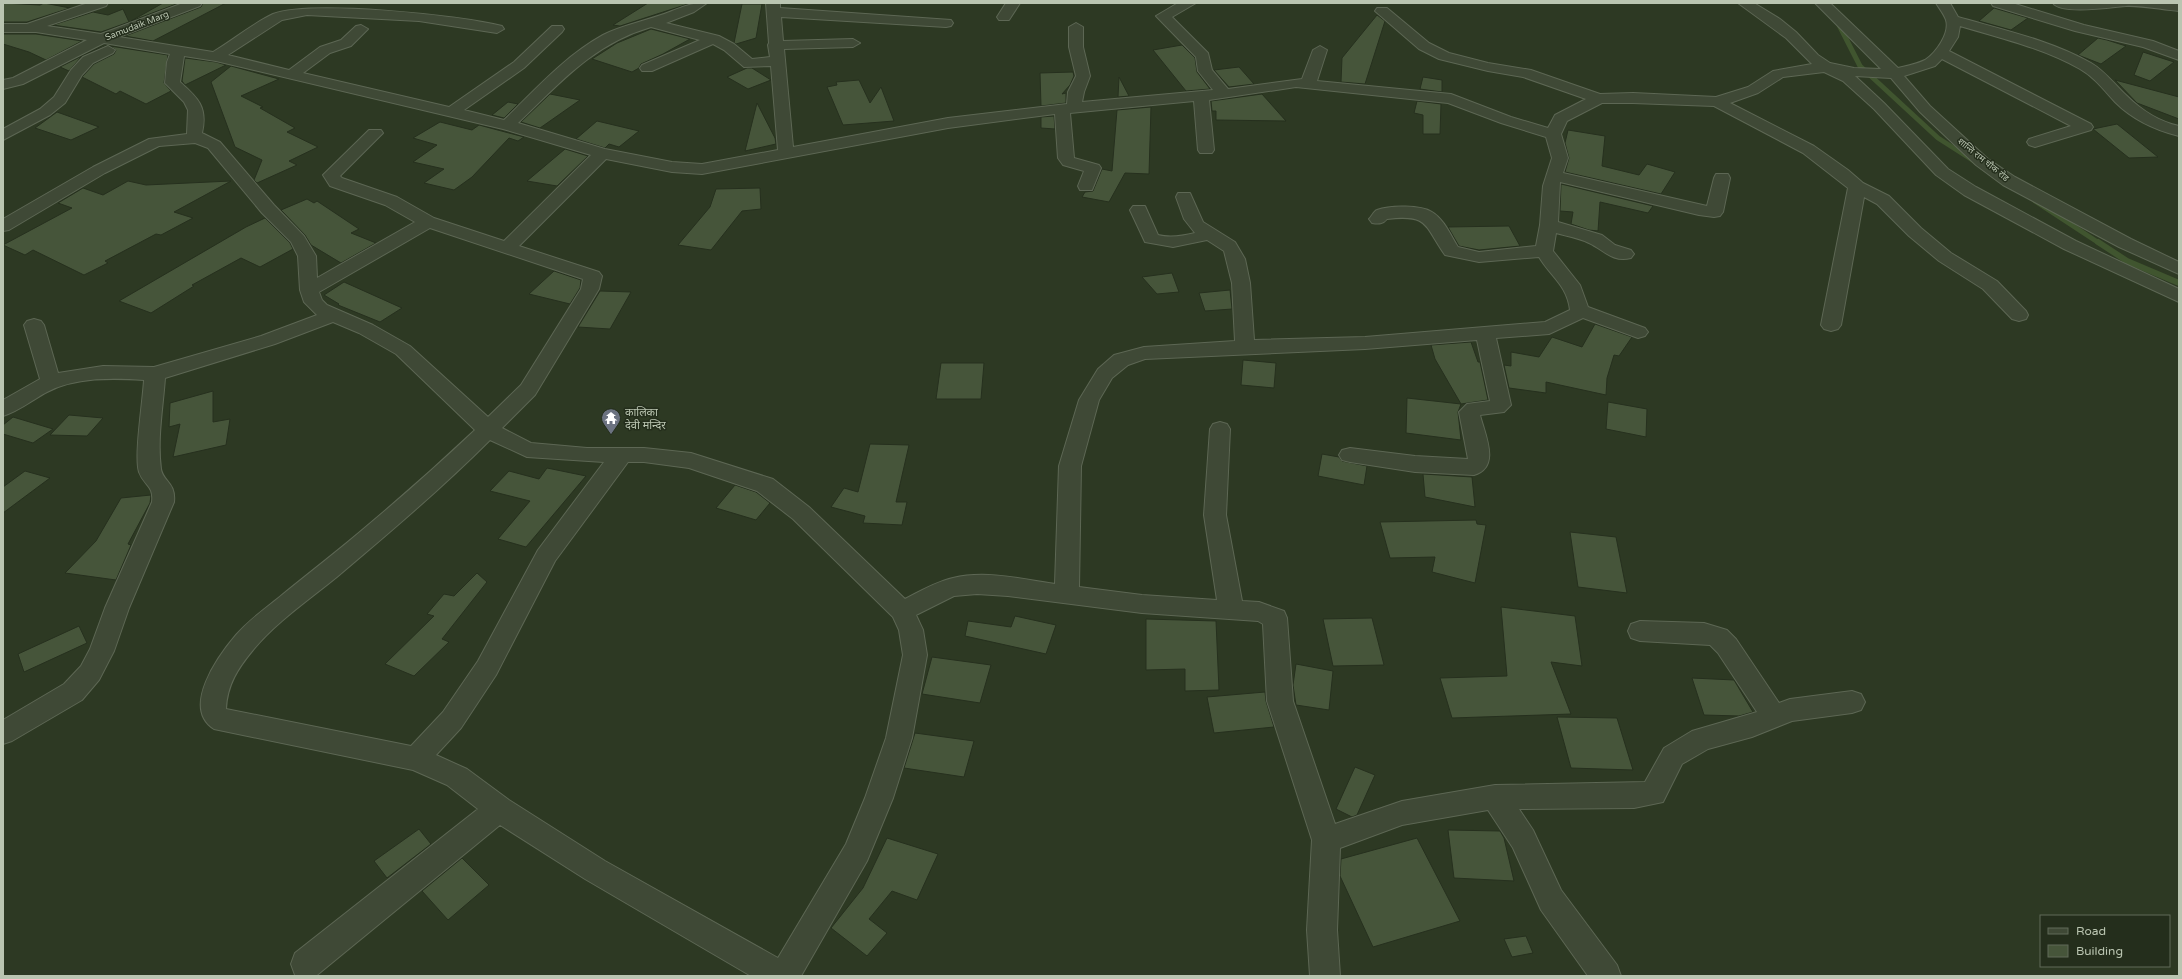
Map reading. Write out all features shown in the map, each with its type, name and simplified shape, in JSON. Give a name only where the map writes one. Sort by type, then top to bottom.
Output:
[{"type":"street","points":[[25,28],[100,3]]},
{"type":"street","name":"Samudaik Marg","points":[[3,85],[18,81],[101,40],[195,3]]},
{"type":"street","points":[[507,125],[582,57],[608,38],[652,23],[700,3]]},
{"type":"street","points":[[1004,17],[1013,3]]},
{"type":"street","points":[[1189,3],[1163,16],[1203,56],[1205,71],[1224,93]]},
{"type":"street","points":[[1745,3],[1775,22],[1791,35],[1813,58],[1826,68],[1848,78],[1879,106],[1898,128],[1942,172],[1970,191],[2070,245],[2179,296]]},
{"type":"street","name":"शान्ति राम चौक रोड","points":[[1822,3],[1893,73],[1946,130],[1982,162],[2009,181],[2125,243],[2179,269]]},
{"type":"street","points":[[1382,11],[1424,46],[1444,56],[1488,67],[1526,73],[1599,99],[1633,98],[1717,102],[1753,90],[1778,74],[1801,69],[1826,68],[1854,72],[1893,73],[1930,63],[1941,53],[1950,37],[1953,20],[1943,3]]},
{"type":"street","points":[[1998,3],[2080,28],[2148,44],[2179,56]]},
{"type":"street","points":[[2060,3],[2095,6],[2122,3]]},
{"type":"street","points":[[2132,3],[2179,7]]},
{"type":"street","points":[[786,153],[775,45],[773,7],[946,23]]},
{"type":"street","points":[[216,57],[278,17],[307,12],[367,13],[419,17],[497,29]]},
{"type":"street","points":[[1953,20],[2005,35],[2063,56],[2087,67],[2109,85],[2134,110],[2151,121],[2179,131]]},
{"type":"street","points":[[652,23],[714,39],[729,47],[740,58],[749,64],[777,61]]},
{"type":"street","points":[[1076,27],[1076,47],[1083,76],[1068,109],[1066,158],[1069,162],[1093,168],[1086,186]]},
{"type":"street","points":[[3,28],[36,28],[101,40],[216,57],[507,125],[602,153],[672,167],[702,169],[948,123],[1201,96],[1296,83],[1451,99],[1506,120],[1553,134]]},
{"type":"street","points":[[292,74],[325,50],[346,43],[361,29]]},
{"type":"street","points":[[452,112],[519,65],[557,29]]},
{"type":"street","points":[[647,68],[714,39]]},
{"type":"street","points":[[3,135],[45,112],[60,100],[76,73],[88,60],[121,43]]},
{"type":"street","points":[[775,45],[853,43]]},
{"type":"street","points":[[1308,84],[1320,50]]},
{"type":"street","points":[[178,52],[174,62],[172,83],[194,104],[198,121],[194,133],[197,138]]},
{"type":"street","points":[[1941,53],[2085,127],[2035,142]]},
{"type":"street","points":[[1201,96],[1206,150]]},
{"type":"street","points":[[1066,595],[1070,466],[1089,400],[1105,374],[1121,360],[1144,353],[1244,347],[1372,343],[1549,328],[1576,315],[1580,310],[1579,298],[1575,290],[1544,251],[1549,226],[1549,204],[1554,176],[1560,158],[1553,134],[1560,118],[1599,99]]},
{"type":"street","points":[[1717,102],[1786,136],[1843,172],[1857,187],[1883,200],[1915,232],[1945,257],[1990,285],[2019,315]]},
{"type":"street","points":[[375,133],[331,175],[336,182],[354,190],[392,201],[428,222],[506,249],[593,276],[590,289],[528,390],[454,464],[261,627],[241,648],[225,669],[215,690],[212,709],[216,716],[223,721],[416,759],[457,776],[499,809],[595,870],[780,976]]},
{"type":"street","points":[[3,226],[99,170],[155,142],[197,138],[214,145],[268,209],[298,240],[306,256],[309,290],[313,302],[320,309],[333,316],[366,328],[403,350],[488,430],[527,450],[621,456],[644,455],[691,461],[765,485],[801,513],[902,611],[911,630],[915,655],[899,738],[879,798],[857,852],[784,976]]},
{"type":"street","points":[[506,249],[602,153]]},
{"type":"street","points":[[1554,176],[1714,212],[1719,198],[1722,178]]},
{"type":"street","points":[[1831,325],[1857,187]]},
{"type":"street","points":[[1184,197],[1197,225],[1209,234],[1224,241],[1231,249],[1238,265],[1244,347]]},
{"type":"street","points":[[1139,210],[1151,238],[1162,242],[1180,242],[1209,234]]},
{"type":"street","points":[[1378,219],[1382,214],[1396,212],[1423,214],[1435,223],[1451,252],[1465,255],[1479,257],[1518,252],[1544,251]]},
{"type":"street","points":[[309,290],[428,222]]},
{"type":"street","points":[[1549,226],[1596,239],[1609,249],[1625,254]]},
{"type":"street","points":[[1580,310],[1638,332]]},
{"type":"street","points":[[3,409],[51,383],[88,373],[155,374],[268,340],[333,316]]},
{"type":"street","points":[[34,325],[51,383]]},
{"type":"street","points":[[1350,454],[1415,464],[1474,467],[1478,463],[1480,456],[1469,412],[1474,409],[1497,407],[1501,405],[1485,334]]},
{"type":"street","points":[[3,733],[73,692],[90,673],[102,650],[117,608],[162,502],[164,492],[150,472],[148,452],[155,374]]},
{"type":"street","points":[[1220,429],[1215,515],[1231,610]]},
{"type":"street","points":[[416,759],[452,720],[487,668],[530,589],[546,556],[621,456]]},
{"type":"street","points":[[902,611],[953,587],[995,586],[1142,604],[1259,612],[1274,618],[1280,701],[1326,840],[1322,930],[1325,976]]},
{"type":"street","points":[[1640,631],[1704,633],[1718,637],[1727,646],[1774,717]]},
{"type":"street","points":[[1326,840],[1402,813],[1495,797],[1634,796],[1653,793],[1673,756],[1701,739],[1752,726],[1790,710],[1852,702]]},
{"type":"street","points":[[1495,797],[1523,839],[1551,900],[1606,976]]},
{"type":"street","points":[[306,964],[499,809]]},
{"type":"building","points":[[3,3],[40,5],[44,3],[70,8],[27,22],[3,22]]},
{"type":"building","points":[[163,3],[179,3],[131,21]]},
{"type":"building","points":[[203,3],[226,3],[153,41],[125,36],[201,7]]},
{"type":"building","points":[[648,3],[691,3],[620,26],[613,25]]},
{"type":"building","points":[[742,4],[762,4],[756,38],[736,44],[734,43]]},
{"type":"building","points":[[1994,8],[2028,18],[2011,30],[1979,21]]},
{"type":"building","points":[[123,9],[129,22],[101,32],[53,25],[93,12],[108,15]]},
{"type":"building","points":[[1377,15],[1385,21],[1365,84],[1341,82],[1342,58]]},
{"type":"building","points":[[651,29],[690,39],[641,64],[639,68],[632,72],[592,59],[617,43]]},
{"type":"building","points":[[3,34],[36,34],[82,41],[46,60],[29,52],[3,44]]},
{"type":"building","points":[[2098,38],[2126,46],[2101,64],[2078,55]]},
{"type":"building","points":[[104,45],[107,45],[82,56]]},
{"type":"building","points":[[1182,45],[1195,58],[1197,72],[1210,89],[1186,91],[1153,50]]},
{"type":"building","points":[[110,46],[168,55],[164,83],[171,91],[146,104],[120,91],[116,94],[82,77],[94,64],[114,54],[116,50]]},
{"type":"building","points":[[2143,52],[2174,62],[2150,81],[2134,75]]},
{"type":"building","points":[[82,56],[69,71],[60,67]]},
{"type":"building","points":[[185,58],[216,62],[226,65],[185,85],[182,81]]},
{"type":"building","points":[[231,66],[279,79],[241,96],[263,107],[260,108],[295,128],[287,132],[318,147],[289,161],[297,165],[257,183],[254,180],[262,160],[235,147],[211,82]]},
{"type":"building","points":[[1239,67],[1254,84],[1229,87],[1214,70]]},
{"type":"building","points":[[747,68],[752,68],[771,80],[748,89],[727,77]]},
{"type":"building","points":[[1073,72],[1074,76],[1070,85],[1062,94],[1066,93],[1066,103],[1041,106],[1040,73]]},
{"type":"building","points":[[1119,77],[1129,96],[1118,97]]},
{"type":"building","points":[[1423,77],[1442,80],[1442,92],[1420,89]]},
{"type":"building","points":[[859,80],[870,103],[881,87],[894,121],[843,125],[827,87],[837,85],[836,82]]},
{"type":"building","points":[[2115,80],[2179,97],[2179,119],[2137,103]]},
{"type":"building","points":[[550,94],[580,100],[540,128],[521,122]]},
{"type":"building","points":[[1262,94],[1286,121],[1216,120],[1216,111],[1212,111],[1211,101]]},
{"type":"building","points":[[1417,101],[1441,104],[1440,134],[1423,134],[1423,115],[1414,113]]},
{"type":"building","points":[[508,102],[518,104],[504,118],[492,115]]},
{"type":"building","points":[[757,103],[775,138],[776,144],[745,151]]},
{"type":"building","points":[[1151,107],[1149,174],[1125,173],[1109,202],[1082,197],[1085,192],[1093,191],[1102,169],[1112,171],[1117,110]]},
{"type":"building","points":[[57,112],[99,127],[71,140],[35,128]]},
{"type":"building","points":[[1054,116],[1055,129],[1041,128],[1041,117]]},
{"type":"building","points":[[597,121],[639,131],[619,147],[609,144],[605,148],[576,139]]},
{"type":"building","points":[[440,122],[472,130],[479,125],[524,137],[518,141],[509,138],[472,177],[454,190],[424,183],[444,169],[413,162],[437,145],[413,138]]},
{"type":"building","points":[[2117,124],[2158,157],[2129,158],[2093,129]]},
{"type":"building","points":[[1568,130],[1605,136],[1602,166],[1639,175],[1647,164],[1675,172],[1661,194],[1565,172],[1569,158],[1565,143]]},
{"type":"building","points":[[565,149],[588,156],[557,186],[527,181]]},
{"type":"building","points":[[128,181],[146,185],[231,181],[174,212],[193,218],[161,235],[156,234],[105,261],[108,263],[84,275],[33,250],[25,255],[3,245],[72,208],[58,203],[83,188],[103,195]]},
{"type":"building","points":[[1561,184],[1653,206],[1648,213],[1600,202],[1598,231],[1589,230],[1571,224],[1573,212],[1560,211]]},
{"type":"building","points":[[760,188],[761,209],[742,211],[711,250],[678,245],[710,207],[716,189]]},
{"type":"building","points":[[307,199],[314,203],[317,201],[359,229],[351,233],[376,243],[341,263],[311,245],[305,235],[281,210]]},
{"type":"building","points":[[265,218],[290,243],[293,249],[260,267],[241,258],[192,285],[194,286],[151,313],[119,301],[246,227]]},
{"type":"building","points":[[1509,226],[1520,246],[1479,250],[1459,246],[1448,227]]},
{"type":"building","points":[[554,271],[581,280],[580,288],[570,304],[529,294]]},
{"type":"building","points":[[1172,273],[1179,292],[1157,294],[1142,277]]},
{"type":"building","points":[[344,282],[402,308],[380,322],[338,305],[339,304],[324,295]]},
{"type":"building","points":[[1230,290],[1232,309],[1205,311],[1199,293]]},
{"type":"building","points":[[600,291],[631,292],[610,329],[578,327]]},
{"type":"building","points":[[1595,324],[1632,337],[1619,356],[1614,355],[1607,378],[1606,395],[1546,382],[1546,393],[1509,388],[1504,365],[1511,366],[1511,352],[1539,357],[1552,337],[1582,347]]},
{"type":"building","points":[[1471,342],[1478,362],[1480,362],[1488,400],[1461,404],[1435,359],[1431,345]]},
{"type":"building","points":[[1243,360],[1276,363],[1274,388],[1241,385]]},
{"type":"building","points":[[941,363],[984,363],[981,399],[936,399]]},
{"type":"building","points":[[213,391],[213,422],[230,419],[226,445],[173,457],[180,424],[169,427],[170,403]]},
{"type":"building","points":[[1407,398],[1461,404],[1458,412],[1461,440],[1406,433]]},
{"type":"building","points":[[1608,402],[1647,409],[1646,437],[1606,429]]},
{"type":"building","points":[[69,415],[103,418],[87,436],[50,435]]},
{"type":"building","points":[[13,417],[53,429],[33,443],[3,434],[3,425]]},
{"type":"building","points":[[870,444],[909,445],[896,502],[907,502],[902,525],[863,523],[865,516],[831,507],[844,488],[858,492]]},
{"type":"building","points":[[1322,454],[1339,457],[1342,461],[1367,466],[1364,485],[1318,476]]},
{"type":"building","points":[[547,468],[586,476],[526,547],[498,539],[530,501],[490,491],[509,471],[539,479]]},
{"type":"building","points":[[25,471],[50,478],[3,513],[3,487]]},
{"type":"building","points":[[1423,474],[1472,477],[1475,507],[1425,497]]},
{"type":"building","points":[[735,485],[756,492],[770,503],[756,520],[716,508]]},
{"type":"building","points":[[151,495],[150,503],[128,544],[131,545],[116,580],[65,573],[96,541],[121,498]]},
{"type":"building","points":[[1476,520],[1477,524],[1486,525],[1475,583],[1432,572],[1435,557],[1390,558],[1380,522]]},
{"type":"building","points":[[1570,532],[1616,537],[1627,593],[1578,587]]},
{"type":"building","points":[[477,573],[487,582],[442,639],[449,642],[414,676],[385,664],[434,616],[427,614],[444,594],[454,596]]},
{"type":"building","points":[[1501,607],[1575,616],[1582,666],[1551,662],[1571,714],[1452,718],[1440,678],[1507,676]]},
{"type":"building","points":[[1015,616],[1056,625],[1046,654],[965,636],[968,621],[1011,627]]},
{"type":"building","points":[[1372,618],[1384,665],[1333,666],[1323,619]]},
{"type":"building","points":[[1146,619],[1216,621],[1219,690],[1185,691],[1185,669],[1146,670]]},
{"type":"building","points":[[79,626],[87,643],[24,672],[18,654]]},
{"type":"building","points":[[932,657],[991,665],[980,703],[922,694]]},
{"type":"building","points":[[1296,664],[1333,671],[1329,710],[1296,705],[1293,685]]},
{"type":"building","points":[[1692,678],[1734,680],[1753,712],[1739,716],[1704,715]]},
{"type":"building","points":[[1265,692],[1266,701],[1274,727],[1214,733],[1207,697]]},
{"type":"building","points":[[1557,717],[1617,718],[1633,770],[1571,768]]},
{"type":"building","points":[[915,733],[974,741],[964,777],[904,768]]},
{"type":"building","points":[[1355,767],[1375,775],[1357,815],[1352,817],[1336,809]]},
{"type":"building","points":[[419,829],[431,844],[387,878],[374,861]]},
{"type":"building","points":[[1448,830],[1500,831],[1504,838],[1514,881],[1454,878]]},
{"type":"building","points":[[887,838],[938,854],[917,900],[892,891],[869,919],[887,933],[867,956],[831,928],[863,888]]},
{"type":"building","points":[[1417,838],[1460,921],[1373,947],[1340,876],[1341,859]]},
{"type":"building","points":[[462,858],[489,885],[448,920],[422,891]]},
{"type":"building","points":[[1526,936],[1533,953],[1512,957],[1504,939]]},
{"type":"waterway","points":[[1837,21],[1860,66],[1938,138],[1974,161]]},
{"type":"waterway","points":[[2035,201],[2099,243]]},
{"type":"waterway","points":[[2098,242],[2127,261],[2179,283]]},
{"type":"place","name":"कालिका देवी मन्दिर","points":[[611,435]]}]
